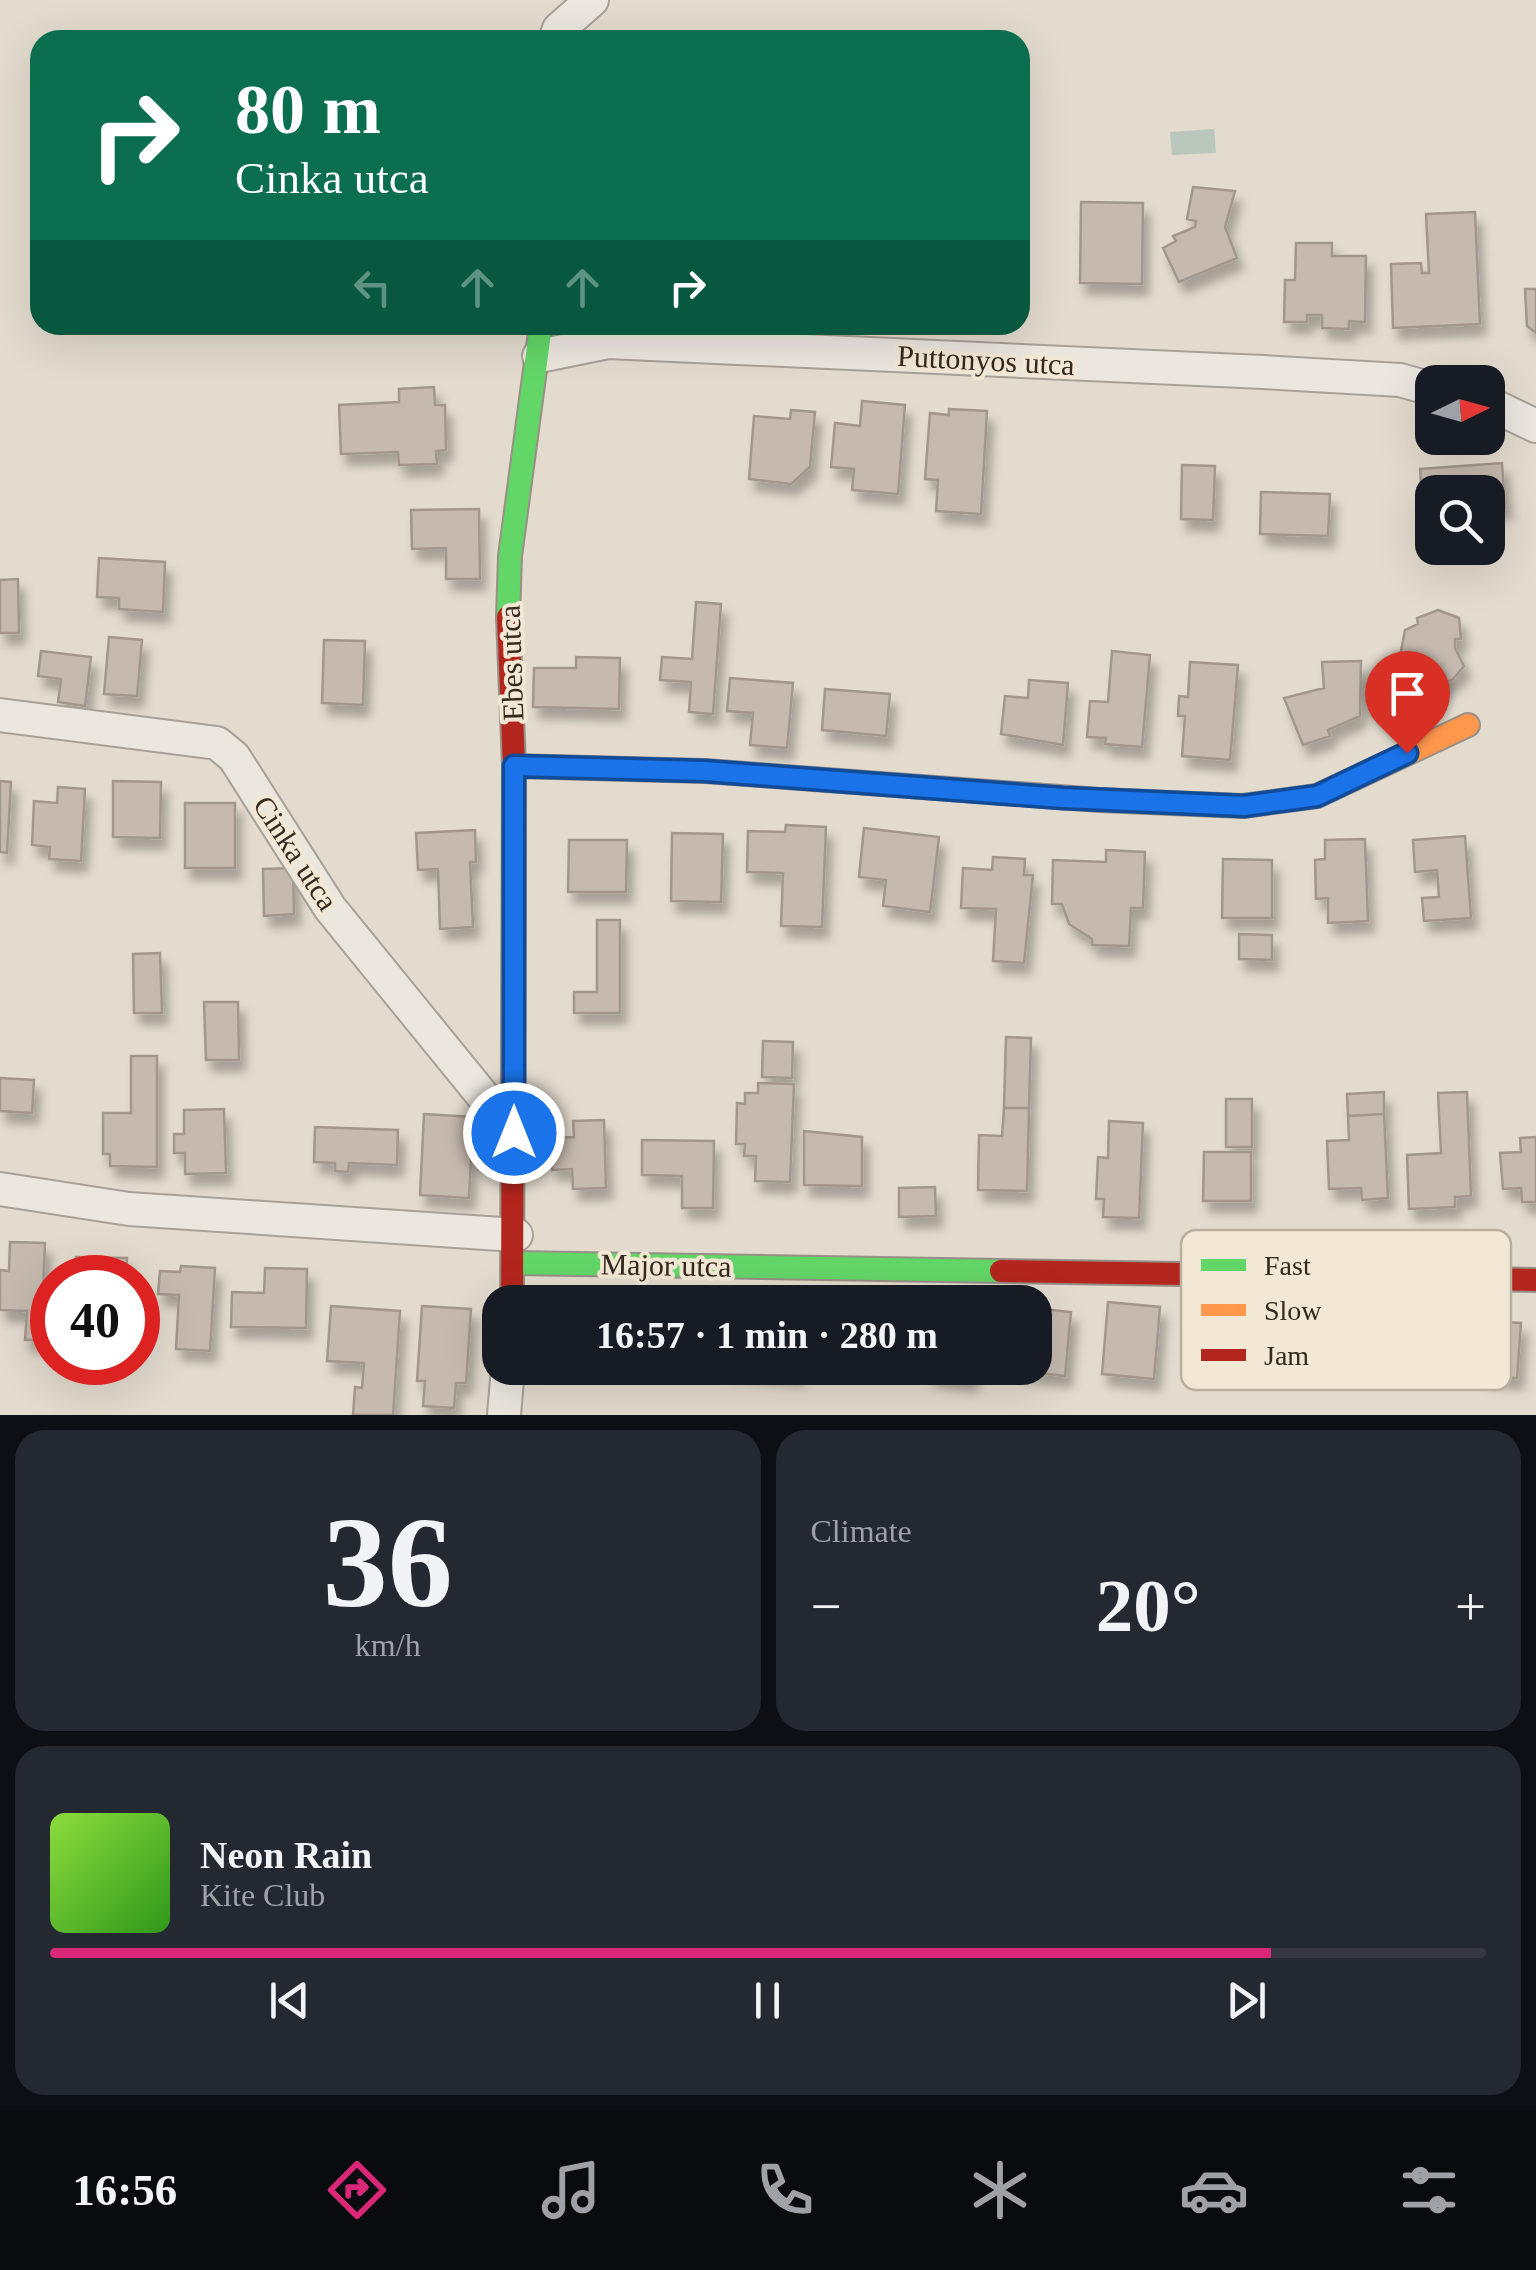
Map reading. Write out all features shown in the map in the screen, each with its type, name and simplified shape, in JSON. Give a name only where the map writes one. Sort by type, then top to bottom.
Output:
[{"type":"street","points":[[559,30],[592,0]]},
{"type":"street","name":"Puttonyos utca","points":[[540,340],[1322,376],[1415,384]]},
{"type":"street","name":"Ebes utca","points":[[513,1285],[514,766],[508,620],[510,556],[540,340]]},
{"type":"street","points":[[1505,411],[1536,426]]},
{"type":"street","name":"Cinka utca","points":[[0,715],[216,743],[234,758],[330,908],[514,1133]]},
{"type":"street","points":[[514,766],[705,771],[1063,798],[1244,806],[1317,796],[1468,725]]},
{"type":"street","name":"Major utca","points":[[0,1189],[128,1209],[516,1249],[1181,1269]]},
{"type":"street","name":"Major utca","points":[[1511,1279],[1536,1280]]},
{"type":"street","points":[[504,1415],[507,1385]]},
{"type":"shaded area","points":[[1214,129],[1216,153],[1172,155],[1170,132]]},
{"type":"building","points":[[1193,187],[1235,191],[1225,227],[1237,258],[1179,282],[1163,248],[1176,241],[1173,236],[1195,227],[1196,221],[1187,219]]},
{"type":"building","points":[[1081,202],[1143,203],[1142,284],[1080,283]]},
{"type":"building","points":[[1475,212],[1480,324],[1393,328],[1391,264],[1421,263],[1422,273],[1429,273],[1426,214]]},
{"type":"building","points":[[1296,243],[1332,243],[1332,256],[1366,256],[1365,322],[1349,321],[1349,329],[1322,328],[1322,315],[1307,315],[1307,322],[1284,322],[1285,280],[1295,280]]},
{"type":"building","points":[[1525,289],[1536,289],[1536,333],[1527,326]]},
{"type":"building","points":[[434,387],[435,405],[445,405],[446,450],[436,451],[437,464],[399,465],[398,452],[341,454],[339,405],[399,402],[399,389]]},
{"type":"building","points":[[862,401],[905,405],[898,494],[852,490],[854,469],[831,467],[835,423],[860,426]]},
{"type":"building","points":[[949,409],[987,411],[981,514],[936,511],[938,480],[925,479],[930,413],[949,415]]},
{"type":"building","points":[[791,410],[815,412],[810,467],[791,484],[749,479],[754,416],[790,419]]},
{"type":"building","points":[[1502,463],[1503,475],[1420,475],[1420,469]]},
{"type":"building","points":[[1182,465],[1215,466],[1213,520],[1181,519]]},
{"type":"building","points":[[1261,492],[1330,494],[1328,536],[1260,534]]},
{"type":"building","points":[[479,509],[480,579],[446,579],[446,548],[412,549],[411,510]]},
{"type":"building","points":[[99,558],[165,562],[163,612],[119,609],[119,598],[97,597]]},
{"type":"building","points":[[18,579],[19,633],[0,633],[0,580]]},
{"type":"building","points":[[696,602],[721,604],[713,714],[689,712],[691,682],[660,680],[662,657],[692,659]]},
{"type":"building","points":[[1438,610],[1459,618],[1461,639],[1455,639],[1455,648],[1464,666],[1452,680],[1399,702],[1384,691],[1379,667],[1400,656],[1405,630],[1418,624],[1417,618]]},
{"type":"building","points":[[109,637],[142,640],[137,696],[104,694]]},
{"type":"building","points":[[324,640],[365,641],[363,705],[322,703]]},
{"type":"building","points":[[41,651],[91,657],[85,706],[58,702],[61,679],[38,676]]},
{"type":"building","points":[[1112,651],[1150,655],[1142,747],[1105,744],[1106,738],[1087,737],[1090,701],[1108,702]]},
{"type":"building","points":[[576,657],[620,658],[619,709],[533,707],[534,668],[576,668]]},
{"type":"building","points":[[1361,661],[1360,716],[1328,730],[1330,736],[1303,745],[1284,698],[1324,688],[1322,662]]},
{"type":"building","points":[[1190,662],[1238,665],[1230,760],[1182,756],[1185,716],[1178,716],[1179,696],[1188,697]]},
{"type":"building","points":[[730,678],[793,683],[787,748],[750,745],[753,713],[727,711]]},
{"type":"building","points":[[1029,680],[1068,683],[1063,745],[1001,734],[1005,696],[1028,698]]},
{"type":"building","points":[[825,689],[890,694],[886,736],[822,730]]},
{"type":"building","points":[[0,781],[11,782],[7,853],[0,852]]},
{"type":"building","points":[[113,781],[161,782],[160,838],[113,837]]},
{"type":"building","points":[[58,787],[85,789],[81,861],[49,859],[50,847],[32,845],[34,801],[57,803]]},
{"type":"building","points":[[185,803],[235,803],[235,868],[185,868]]},
{"type":"building","points":[[786,825],[826,827],[822,927],[781,926],[783,873],[747,872],[748,831],[785,832]]},
{"type":"building","points":[[864,828],[939,837],[930,912],[883,906],[886,880],[859,877]]},
{"type":"building","points":[[475,830],[476,862],[470,862],[473,927],[440,929],[438,869],[418,870],[416,833]]},
{"type":"building","points":[[672,833],[723,834],[721,902],[671,901]]},
{"type":"building","points":[[1465,836],[1471,918],[1424,921],[1422,898],[1439,897],[1437,870],[1415,872],[1413,840]]},
{"type":"building","points":[[1365,839],[1368,921],[1328,923],[1328,898],[1316,899],[1315,860],[1325,859],[1325,840]]},
{"type":"building","points":[[569,840],[627,840],[626,892],[568,892]]},
{"type":"building","points":[[1106,850],[1145,852],[1143,908],[1131,908],[1129,946],[1092,945],[1092,939],[1069,924],[1062,904],[1052,904],[1053,860],[1106,862]]},
{"type":"building","points":[[993,857],[1025,859],[1024,875],[1033,875],[1024,963],[993,961],[996,909],[961,908],[963,868],[992,870]]},
{"type":"building","points":[[1223,859],[1272,860],[1272,918],[1222,918]]},
{"type":"building","points":[[293,868],[294,914],[264,916],[263,869]]},
{"type":"building","points":[[597,920],[620,920],[620,1013],[574,1013],[574,992],[597,992]]},
{"type":"building","points":[[1239,934],[1272,935],[1272,960],[1239,959]]},
{"type":"building","points":[[160,953],[162,1013],[134,1013],[133,954]]},
{"type":"building","points":[[204,1002],[238,1002],[239,1060],[206,1060]]},
{"type":"building","points":[[1006,1037],[1031,1038],[1029,1108],[1004,1108]]},
{"type":"building","points":[[763,1041],[793,1042],[792,1078],[762,1077]]},
{"type":"building","points":[[131,1056],[157,1056],[157,1167],[110,1166],[110,1154],[103,1154],[103,1113],[131,1113]]},
{"type":"building","points":[[0,1078],[34,1080],[32,1113],[0,1111]]},
{"type":"building","points":[[758,1083],[794,1084],[790,1182],[755,1181],[756,1156],[744,1156],[745,1144],[736,1144],[737,1103],[745,1104],[745,1093],[758,1093]]},
{"type":"building","points":[[1384,1092],[1384,1114],[1348,1116],[1347,1094]]},
{"type":"building","points":[[1467,1092],[1471,1196],[1455,1197],[1455,1207],[1409,1209],[1407,1155],[1441,1153],[1438,1093]]},
{"type":"building","points":[[1226,1099],[1252,1099],[1252,1147],[1226,1147]]},
{"type":"building","points":[[1004,1108],[1029,1108],[1027,1191],[978,1190],[979,1135],[1002,1136]]},
{"type":"building","points":[[224,1109],[226,1173],[185,1174],[185,1153],[174,1153],[174,1134],[184,1134],[184,1110]]},
{"type":"building","points":[[424,1114],[473,1117],[469,1198],[420,1195]]},
{"type":"building","points":[[1384,1114],[1388,1198],[1362,1200],[1361,1188],[1329,1189],[1327,1141],[1349,1140],[1348,1116]]},
{"type":"building","points":[[604,1120],[606,1188],[573,1189],[572,1169],[552,1170],[550,1138],[574,1137],[573,1121]]},
{"type":"building","points":[[1109,1121],[1143,1123],[1139,1218],[1103,1217],[1104,1199],[1096,1199],[1098,1157],[1108,1158]]},
{"type":"building","points":[[315,1127],[398,1130],[397,1165],[349,1163],[348,1172],[335,1171],[335,1163],[314,1162]]},
{"type":"building","points":[[804,1131],[862,1137],[862,1186],[804,1185]]},
{"type":"building","points":[[1536,1137],[1536,1202],[1522,1202],[1521,1188],[1503,1189],[1500,1153],[1521,1152],[1520,1138]]},
{"type":"building","points":[[642,1140],[714,1141],[713,1208],[682,1208],[682,1176],[642,1175]]},
{"type":"building","points":[[1204,1152],[1251,1152],[1251,1201],[1203,1201]]},
{"type":"building","points":[[935,1187],[936,1216],[899,1217],[899,1188]]},
{"type":"building","points":[[10,1242],[45,1243],[45,1255],[30,1255],[30,1340],[25,1340],[27,1311],[0,1310],[0,1270],[9,1271]]},
{"type":"building","points":[[181,1266],[215,1268],[210,1351],[176,1349],[179,1295],[160,1294],[160,1271],[180,1272]]},
{"type":"building","points":[[265,1268],[307,1269],[306,1328],[231,1327],[232,1292],[264,1293]]},
{"type":"building","points":[[1108,1302],[1160,1307],[1154,1379],[1102,1374]]},
{"type":"building","points":[[331,1306],[400,1311],[393,1415],[353,1415],[355,1387],[362,1388],[364,1363],[327,1361]]},
{"type":"building","points":[[422,1306],[471,1309],[466,1383],[456,1383],[454,1408],[423,1406],[425,1381],[417,1381]]},
{"type":"building","points":[[1052,1310],[1071,1312],[1065,1376],[1052,1374]]},
{"type":"building","points":[[1511,1322],[1521,1323],[1517,1378],[1511,1378]]},
{"type":"traffic: fast","points":[[508,617],[510,556],[540,335]]},
{"type":"traffic: fast","points":[[515,1263],[1001,1271]]},
{"type":"traffic: slow","points":[[1100,800],[1243,806],[1317,796],[1468,725]]},
{"type":"traffic: jam","points":[[508,617],[514,766],[512,1285]]},
{"type":"traffic: jam","points":[[514,766],[705,771],[1100,800]]},
{"type":"traffic: jam","points":[[1001,1271],[1181,1274]]},
{"type":"traffic: jam","points":[[1511,1280],[1536,1280]]},
{"type":"route","points":[[514,1133],[514,766],[705,771],[1063,798],[1244,806],[1317,796],[1407,753]]}]
